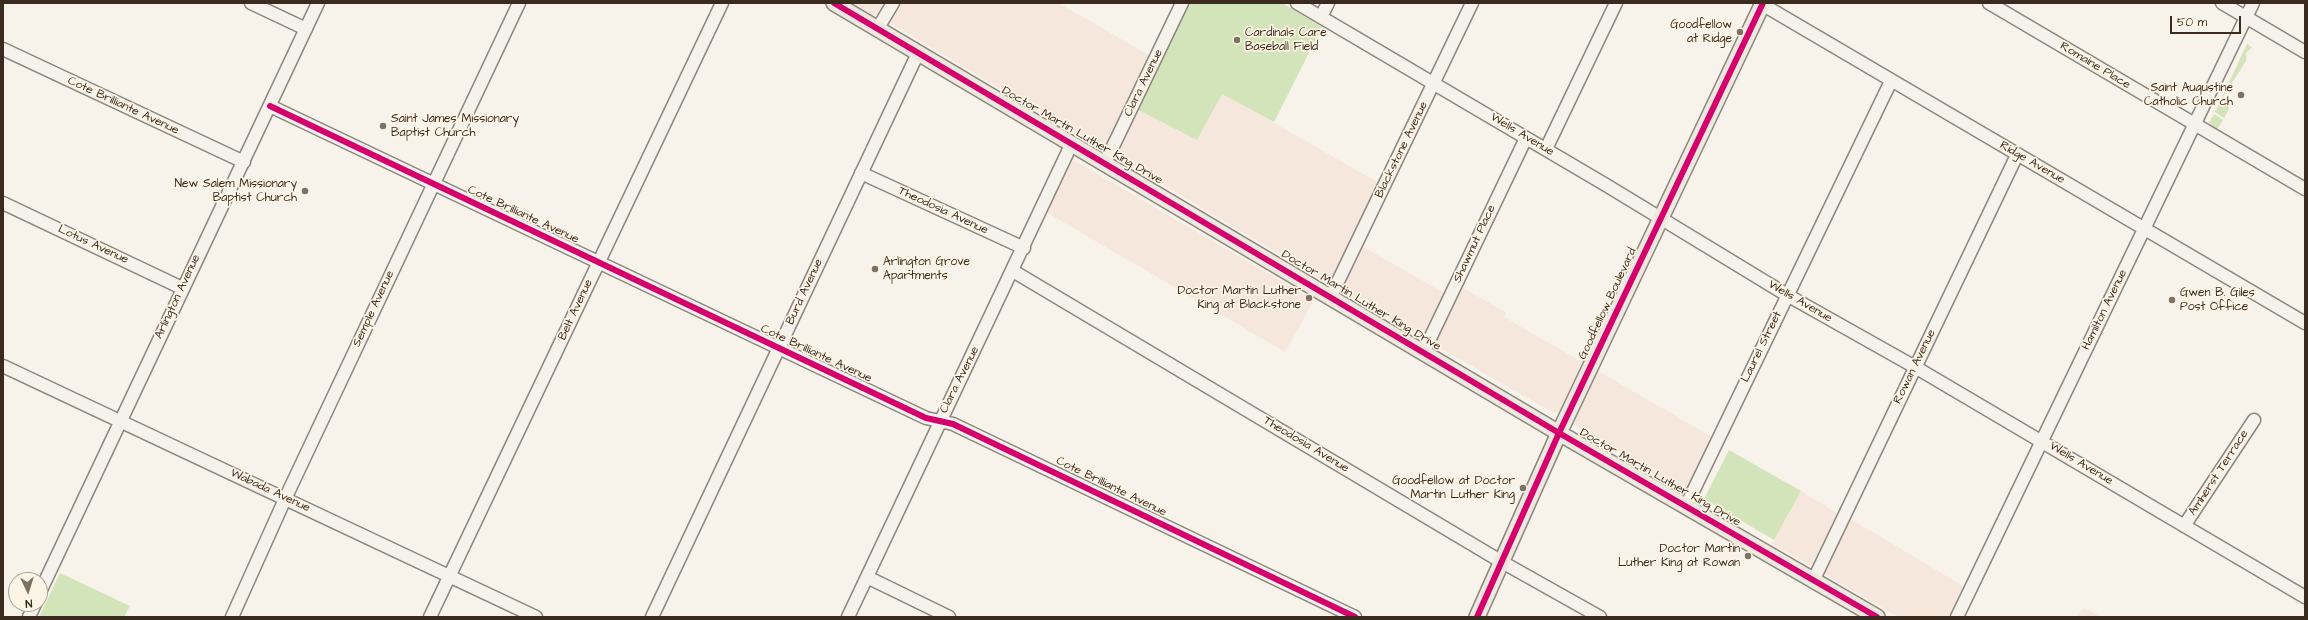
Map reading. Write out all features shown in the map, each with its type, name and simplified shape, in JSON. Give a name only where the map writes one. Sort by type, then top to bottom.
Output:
[{"type":"main road","name":"Doctor Martin Luther King Drive","points":[[834,3],[1424,351],[1559,433],[1814,579],[1877,617]]},
{"type":"main road","name":"Goodfellow Boulevard","points":[[1477,617],[1559,433],[1762,4]]},
{"type":"street","points":[[251,3],[306,29]]},
{"type":"street","name":"Arlington Avenue","points":[[48,575],[182,288],[244,162],[318,3]]},
{"type":"street","name":"Semple Avenue","points":[[232,617],[285,499],[520,3]]},
{"type":"street","name":"Belt Avenue","points":[[430,617],[722,3]]},
{"type":"street","points":[[878,28],[893,3]]},
{"type":"street","name":"Clara Avenue","points":[[1105,163],[1182,3]]},
{"type":"street","name":"Wells Avenue","points":[[1297,3],[1546,149],[1787,295],[2042,441],[2305,597]]},
{"type":"street","points":[[1321,17],[1328,3]]},
{"type":"street","name":"Blackstone Avenue","points":[[1331,296],[1472,3]]},
{"type":"street","points":[[1546,149],[1616,3]]},
{"type":"street","name":"Romaine Place","points":[[1989,3],[2305,189]]},
{"type":"street","points":[[2222,3],[2305,52]]},
{"type":"street","name":"Hamilton Avenue","points":[[1957,617],[2253,3]]},
{"type":"street","name":"Ridge Avenue","points":[[1762,4],[2305,323]]},
{"type":"street","name":"Cote Brilliante Avenue","points":[[3,49],[244,162]]},
{"type":"street","name":"Burd Avenue","points":[[652,617],[918,53]]},
{"type":"street","name":"Laurel Street","points":[[1686,506],[1891,80]]},
{"type":"street","name":"Cote Brilliante Avenue","points":[[270,106],[778,349],[926,418],[953,424],[1355,617]]},
{"type":"street","name":"Shawmut Place","points":[[1424,351],[1526,138]]},
{"type":"street","name":"Clara Avenue","points":[[848,617],[940,420],[1024,248],[1072,143]]},
{"type":"street","name":"Rowan Avenue","points":[[1814,579],[2017,155]]},
{"type":"street","name":"Theodosia Avenue","points":[[861,173],[1024,248]]},
{"type":"street","name":"Lotus Avenue","points":[[3,203],[182,288]]},
{"type":"street","name":"Theodosia Avenue","points":[[1013,271],[1502,562],[1600,617]]},
{"type":"street","name":"Wabada Avenue","points":[[3,366],[536,617]]},
{"type":"street","name":"Amherst Terrace","points":[[2184,526],[2254,420]]},
{"type":"street","points":[[867,577],[949,617]]},
{"type":"shaded area","points":[[851,3],[885,3],[879,14],[870,15]]},
{"type":"shaded area","points":[[901,3],[1059,3],[1150,56],[1105,147],[1101,149],[892,24],[890,20]]},
{"type":"shaded area","points":[[1222,93],[1379,183],[1332,280],[1324,281],[1120,159],[1118,155],[1138,110],[1197,140]]},
{"type":"shaded area","points":[[1075,161],[1314,300],[1285,352],[1046,212],[1071,162]]},
{"type":"shaded area","points":[[1362,246],[1446,294],[1427,336],[1423,338],[1420,337],[1344,292],[1345,282]]},
{"type":"shaded area","points":[[1461,287],[1506,312],[1504,317],[1582,362],[1560,410],[1556,413],[1552,412],[1437,346],[1437,336]]},
{"type":"shaded area","points":[[1596,370],[1714,438],[1687,489],[1679,490],[1575,426],[1573,423],[1574,418]]},
{"type":"shaded area","points":[[1801,491],[1837,513],[1813,563],[1810,565],[1772,544]]},
{"type":"shaded area","points":[[1849,518],[1963,586],[1949,617],[1898,617],[1826,575],[1823,571]]},
{"type":"shaded area","points":[[2082,609],[2090,610],[2100,617],[2077,617]]},
{"type":"green space","points":[[1189,3],[1282,3],[1322,27],[1274,122],[1222,94],[1197,140],[1138,110]]},
{"type":"green space","points":[[2247,44],[2252,47],[2246,53],[2246,61],[2223,97],[2229,109],[2224,118],[2215,112]]},
{"type":"green space","points":[[2214,114],[2223,120],[2217,129],[2209,123]]},
{"type":"green space","points":[[1729,450],[1801,491],[1774,540],[1704,499]]},
{"type":"green space","points":[[60,573],[130,606],[124,617],[39,617],[41,612],[48,612],[48,598]]},
{"type":"cycle path","points":[[834,3],[1559,433],[1877,617]]},
{"type":"cycle path","points":[[1477,617],[1559,433],[1763,3]]},
{"type":"cycle path","points":[[270,106],[926,418],[953,424],[1355,617]]},
{"type":"place","name":"Goodfellow at Ridge","points":[[1740,32]]},
{"type":"place","name":"Cardinals Care Baseball Field","points":[[1237,40]]},
{"type":"place","name":"Saint Augustine Catholic Church","points":[[2241,95]]},
{"type":"place","name":"Saint James Missionary Baptist Church","points":[[383,126]]},
{"type":"place","name":"New Salem Missionary Baptist Church","points":[[305,191]]},
{"type":"place","name":"Arlington Grove Apartments","points":[[875,269]]},
{"type":"place","name":"Doctor Martin Luther King at Blackstone","points":[[1309,298]]},
{"type":"place","name":"Gwen B. Giles Post Office","points":[[2172,300]]},
{"type":"place","name":"Goodfellow at Doctor Martin Luther King","points":[[1523,488]]},
{"type":"place","name":"Doctor Martin Luther King at Rowan","points":[[1748,556]]}]
